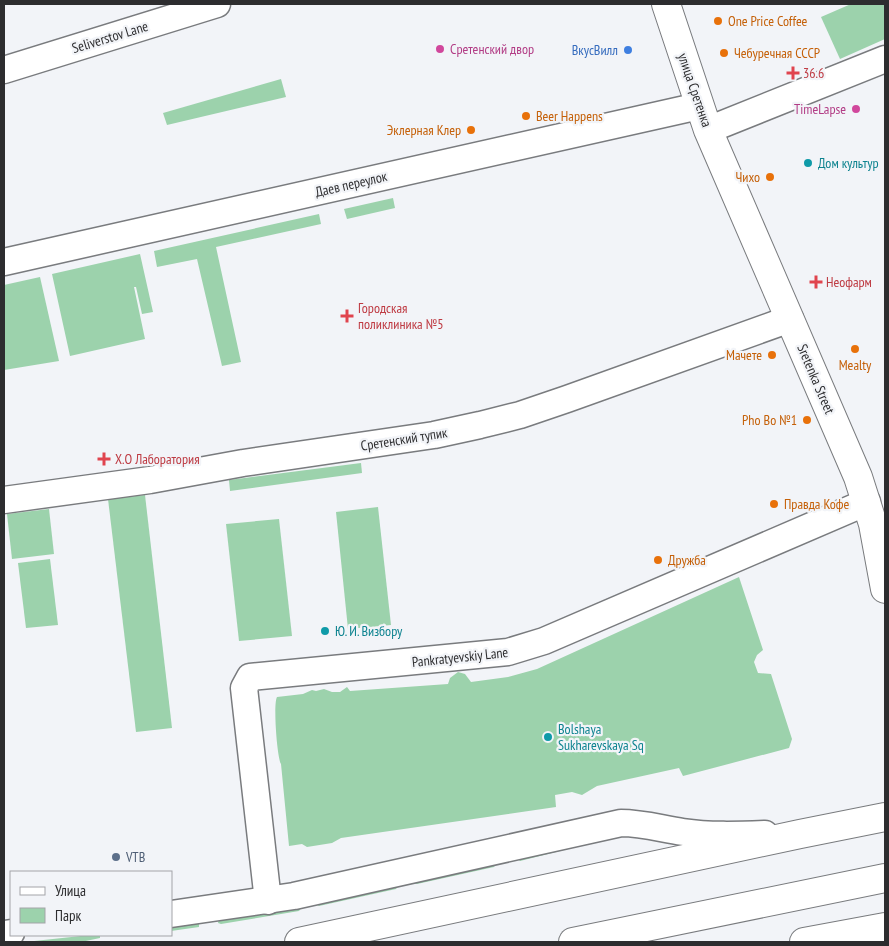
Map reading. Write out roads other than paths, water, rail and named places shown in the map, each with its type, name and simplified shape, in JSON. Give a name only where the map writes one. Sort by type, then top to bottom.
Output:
[{"type":"main road","name":"улица Сретенка","points":[[666,4],[703,118],[790,319]]},
{"type":"main road","name":"Sretenka Street","points":[[790,319],[867,502],[885,589]]},
{"type":"main road","points":[[299,942],[800,834],[877,823]]},
{"type":"main road","points":[[573,942],[880,877]]},
{"type":"main road","points":[[804,942],[885,927]]},
{"type":"street","name":"Seliverstov Lane","points":[[4,70],[216,4]]},
{"type":"street","name":"Даев переулок","points":[[4,262],[703,118],[885,59]]},
{"type":"street","name":"Сретенский тупик","points":[[4,500],[150,480],[243,463],[434,435],[480,425],[559,402],[790,319]]},
{"type":"street","name":"Pankratyevskiy Lane","points":[[268,901],[244,688],[250,677],[508,652],[544,641],[867,502]]},
{"type":"street","points":[[172,914],[268,901],[621,822],[642,823],[681,832],[719,835],[800,834]]},
{"type":"place","name":"One Price Coffee","points":[[718,21]]},
{"type":"place","name":"Сретенский двор","points":[[440,49]]},
{"type":"place","name":"ВкусВилл","points":[[628,50]]},
{"type":"place","name":"Чебуречная СССР","points":[[724,53]]},
{"type":"place","name":"36.6","points":[[793,73]]},
{"type":"place","name":"TimeLapse","points":[[856,109]]},
{"type":"place","name":"Beer Happens","points":[[526,116]]},
{"type":"place","name":"Эклерная Клер","points":[[471,130]]},
{"type":"place","name":"Дом культур","points":[[808,163]]},
{"type":"place","name":"Чихо","points":[[770,177]]},
{"type":"place","name":"Неофарм","points":[[816,282]]},
{"type":"place","name":"Городская поликлиника №5","points":[[347,316]]},
{"type":"place","name":"Mealty","points":[[855,349]]},
{"type":"place","name":"Мачете","points":[[772,355]]},
{"type":"place","name":"Pho Bo №1","points":[[807,420]]},
{"type":"place","name":"X.O Лаборатория","points":[[104,459]]},
{"type":"place","name":"Правда Кофе","points":[[774,504]]},
{"type":"place","name":"Дружба","points":[[658,560]]},
{"type":"place","name":"Ю. И. Визбору","points":[[325,631]]},
{"type":"place","name":"Bolshaya Sukharevskaya Sq","points":[[548,737]]},
{"type":"place","name":"VTB","points":[[116,857]]}]
